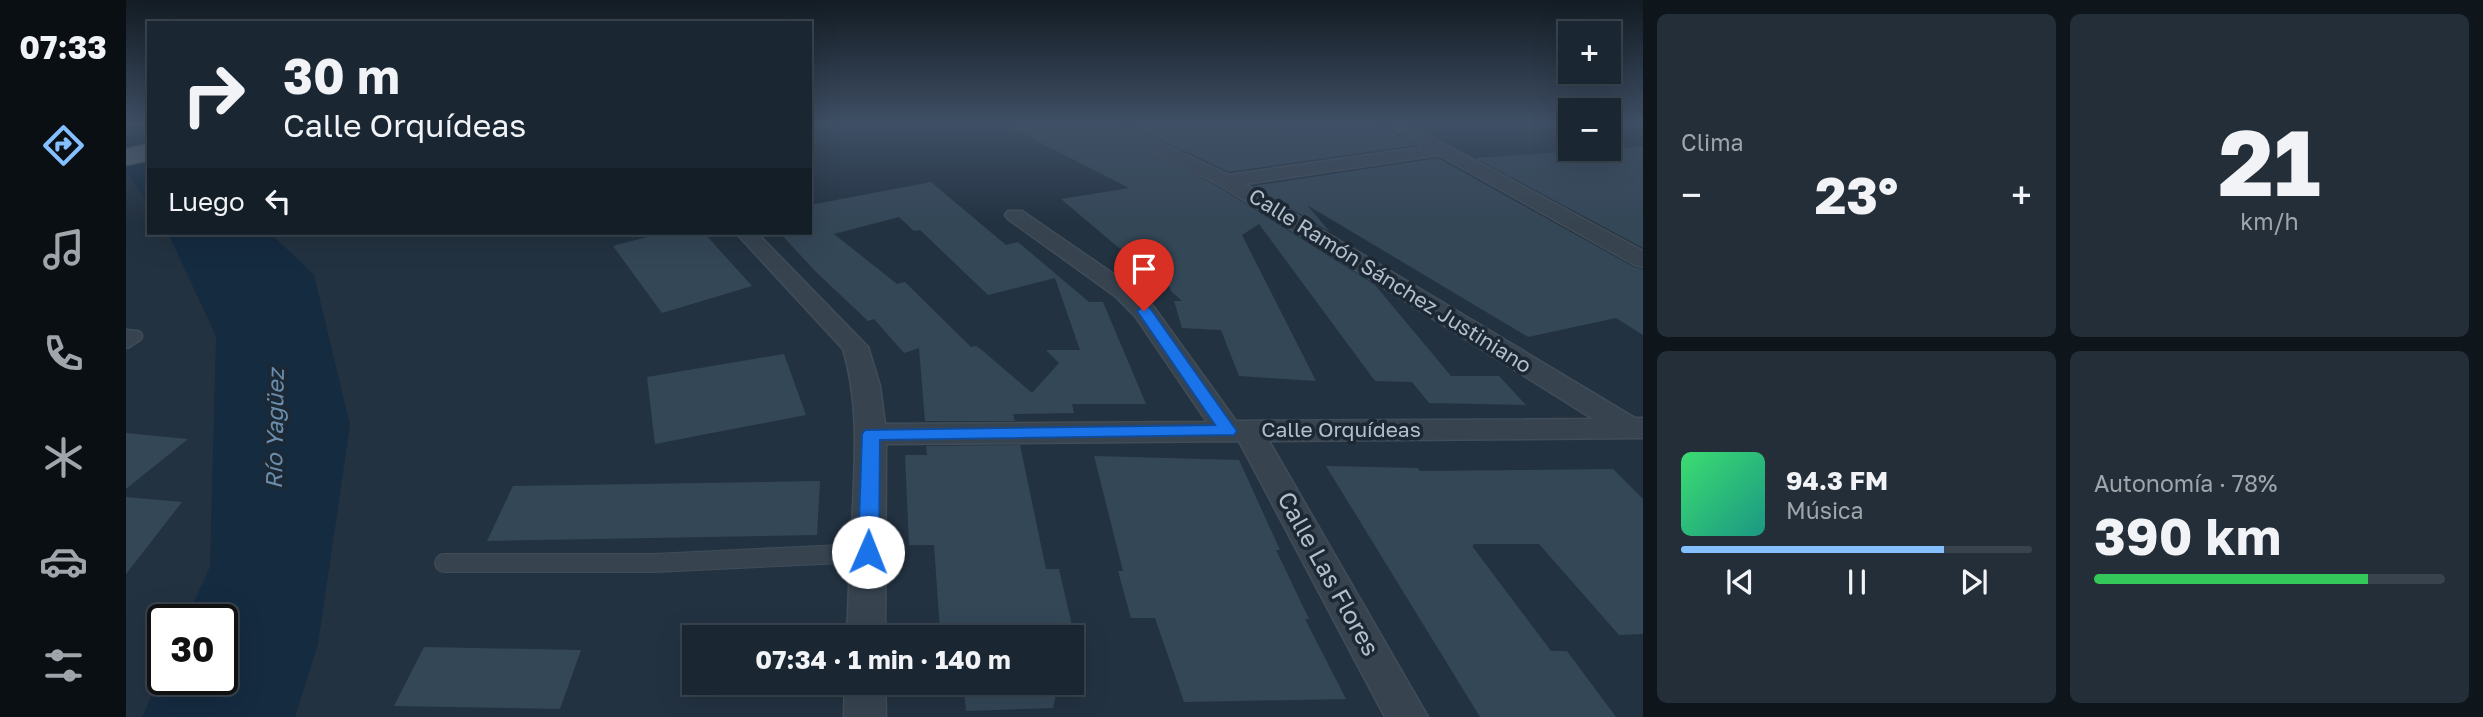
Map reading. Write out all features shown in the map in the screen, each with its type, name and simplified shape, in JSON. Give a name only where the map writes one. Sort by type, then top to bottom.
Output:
[{"type":"main road","points":[[126,167],[147,163]]},
{"type":"street","name":"Calle Ramón Sánchez Justiniano","points":[[1178,157],[1227,181],[1638,432]]},
{"type":"street","points":[[1227,181],[1389,157]]},
{"type":"street","points":[[1454,157],[1643,260]]},
{"type":"street","name":"Calle Las Flores","points":[[1014,215],[1123,291],[1144,311],[1238,431],[1406,717]]},
{"type":"street","points":[[748,235],[855,347],[869,392],[871,434],[866,625]]},
{"type":"street","name":"Calle Orquídeas","points":[[871,434],[1638,432]]},
{"type":"street","points":[[864,717],[865,695]]},
{"type":"lane","points":[[126,335],[137,336],[126,343]]},
{"type":"lane","points":[[444,563],[556,565],[722,562],[868,552]]},
{"type":"water","points":[[126,157],[147,157],[147,202],[126,172]]},
{"type":"water","name":"Río Yagüez","points":[[169,235],[272,235],[314,275],[350,425],[318,644],[295,717],[142,717],[152,695],[238,695],[238,604],[193,604],[210,567],[216,336]]},
{"type":"building","points":[[1069,157],[1162,157],[1219,187],[1375,285],[1451,376],[1499,376],[1526,405],[1429,403],[1412,382],[1375,381],[1259,224],[1242,235],[1316,381],[1239,376],[1221,330],[1182,328],[1174,301],[1182,301],[1171,291],[1163,267],[1145,270],[1061,199],[1129,188]]},
{"type":"building","points":[[1198,157],[1330,157],[1229,172]]},
{"type":"building","points":[[1558,157],[1558,161],[1621,161],[1621,157],[1643,157],[1643,248],[1475,158]]},
{"type":"building","points":[[1438,158],[1634,267],[1643,269],[1643,335],[1616,318],[1528,337],[1307,205],[1330,232],[1253,186]]},
{"type":"building","points":[[931,182],[1006,245],[1018,242],[1089,302],[1103,302],[1146,404],[1072,404],[1074,413],[1013,414],[1015,421],[925,421],[919,348],[904,353],[874,319],[868,321],[782,235],[812,235],[812,205]],"holes":[[[899,217],[914,231],[920,230],[988,295],[1055,278],[1080,350],[1046,350],[1059,363],[1032,393],[983,351],[976,346],[971,347],[905,282],[897,284],[834,234]]]},
{"type":"building","points":[[654,235],[706,235],[752,286],[662,313],[613,246]]},
{"type":"building","points":[[784,354],[806,415],[655,444],[647,377]]},
{"type":"building","points":[[126,433],[188,439],[126,489]]},
{"type":"building","points":[[1020,445],[1046,569],[1059,569],[1072,625],[940,625],[934,545],[909,545],[905,455],[927,455],[926,446]]},
{"type":"building","points":[[1094,456],[1239,460],[1280,550],[1276,550],[1309,619],[1305,619],[1346,699],[1184,702],[1155,618],[1131,618],[1118,571],[1123,571]]},
{"type":"building","points":[[1326,466],[1418,468],[1420,471],[1613,469],[1643,499],[1643,634],[1619,635],[1539,544],[1472,546],[1551,651],[1567,651],[1616,717],[1480,717]]},
{"type":"building","points":[[820,481],[817,535],[487,541],[513,486]]},
{"type":"building","points":[[126,497],[182,502],[126,574]]},
{"type":"building","points":[[424,647],[581,650],[560,709],[394,706]]},
{"type":"building","points":[[964,695],[1056,695],[1053,708],[966,711]]},
{"type":"route","points":[[868,552],[871,434],[1228,431],[1144,311]]}]
